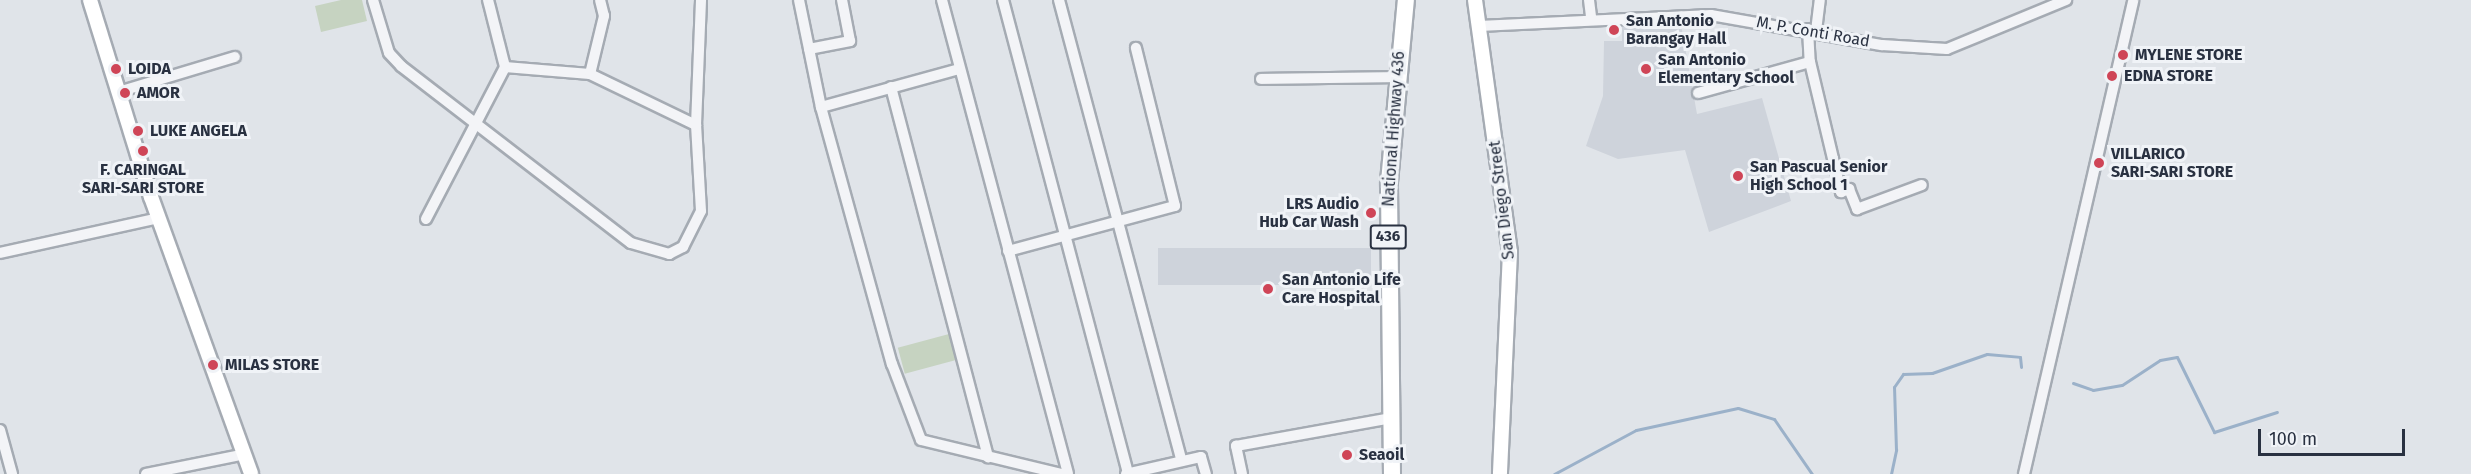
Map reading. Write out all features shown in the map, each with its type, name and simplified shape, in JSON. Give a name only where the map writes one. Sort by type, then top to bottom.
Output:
[{"type":"main road","name":"National Highway 436","points":[[1392,474],[1387,258],[1397,77],[1406,0]]},
{"type":"street","points":[[90,0],[159,218],[251,474]]},
{"type":"street","points":[[373,0],[389,53],[401,66],[631,243],[669,254],[683,247],[701,211],[696,125],[701,0]]},
{"type":"street","points":[[426,219],[478,124],[505,67],[488,0]]},
{"type":"street","points":[[590,74],[604,16],[600,0]]},
{"type":"street","points":[[799,0],[821,107],[892,364],[921,440],[1062,474]]},
{"type":"street","points":[[809,49],[850,41],[842,0]]},
{"type":"street","points":[[942,0],[1068,474]]},
{"type":"street","points":[[1003,0],[1127,474],[1201,457],[1206,474]]},
{"type":"street","points":[[1059,0],[1182,461]]},
{"type":"street","name":"San Diego Street","points":[[1474,0],[1510,252],[1500,474]]},
{"type":"street","points":[[1589,0],[1591,16]]},
{"type":"street","points":[[1820,0],[1812,30],[1810,62],[1841,192],[1849,189],[1857,209],[1922,185]]},
{"type":"street","name":"M. P. Conti Road","points":[[1479,26],[1591,16],[1711,15],[1812,30],[1882,45],[1947,49],[2066,0]]},
{"type":"street","points":[[2024,474],[2133,0]]},
{"type":"street","points":[[1008,251],[1175,206],[1136,48]]},
{"type":"street","points":[[118,92],[235,57]]},
{"type":"street","points":[[1698,93],[1810,62]]},
{"type":"street","points":[[505,67],[590,74],[696,125]]},
{"type":"street","points":[[821,107],[959,69]]},
{"type":"street","points":[[1261,78],[1397,77]]},
{"type":"street","points":[[891,87],[988,458]]},
{"type":"street","points":[[0,253],[159,218]]},
{"type":"street","points":[[1242,474],[1236,446],[1392,418]]},
{"type":"street","points":[[0,430],[12,474]]},
{"type":"street","points":[[146,474],[245,454]]},
{"type":"shaded area","points":[[1622,19],[1680,19],[1697,114],[1762,98],[1791,201],[1709,232],[1685,150],[1618,159],[1586,146],[1603,96],[1604,41],[1622,41]]},
{"type":"shaded area","points":[[1158,248],[1371,248],[1371,285],[1158,285]]},
{"type":"green space","points":[[341,0],[362,0],[367,21],[321,32],[315,6]]},
{"type":"green space","points":[[949,334],[956,360],[905,374],[898,348]]},
{"type":"waterway","points":[[1891,474],[1896,450],[1894,387],[1903,374],[1932,373],[1987,354],[2020,357],[2021,367]]},
{"type":"waterway","points":[[2073,383],[2093,390],[2122,385],[2160,360],[2177,357],[2214,432],[2277,412]]},
{"type":"waterway","points":[[1554,474],[1636,430],[1738,408],[1774,419],[1812,474]]},
{"type":"place","name":"San Antonio Barangay Hall","points":[[1614,30]]},
{"type":"place","name":"MYLENE STORE","points":[[2123,55]]},
{"type":"place","name":"LOIDA","points":[[116,69]]},
{"type":"place","name":"San Antonio Elementary School","points":[[1646,69]]},
{"type":"place","name":"EDNA STORE","points":[[2112,76]]},
{"type":"place","name":"AMOR","points":[[125,93]]},
{"type":"place","name":"LUKE ANGELA","points":[[138,131]]},
{"type":"place","name":"F. CARINGAL SARI-SARI STORE","points":[[143,151]]},
{"type":"place","name":"VILLARICO SARI-SARI STORE","points":[[2099,163]]},
{"type":"place","name":"San Pascual Senior High School 1","points":[[1738,176]]},
{"type":"place","name":"LRS Audio Hub Car Wash","points":[[1371,213]]},
{"type":"place","name":"San Antonio Life Care Hospital","points":[[1268,289]]},
{"type":"place","name":"MILAS STORE","points":[[213,365]]},
{"type":"place","name":"Seaoil","points":[[1347,455]]}]
